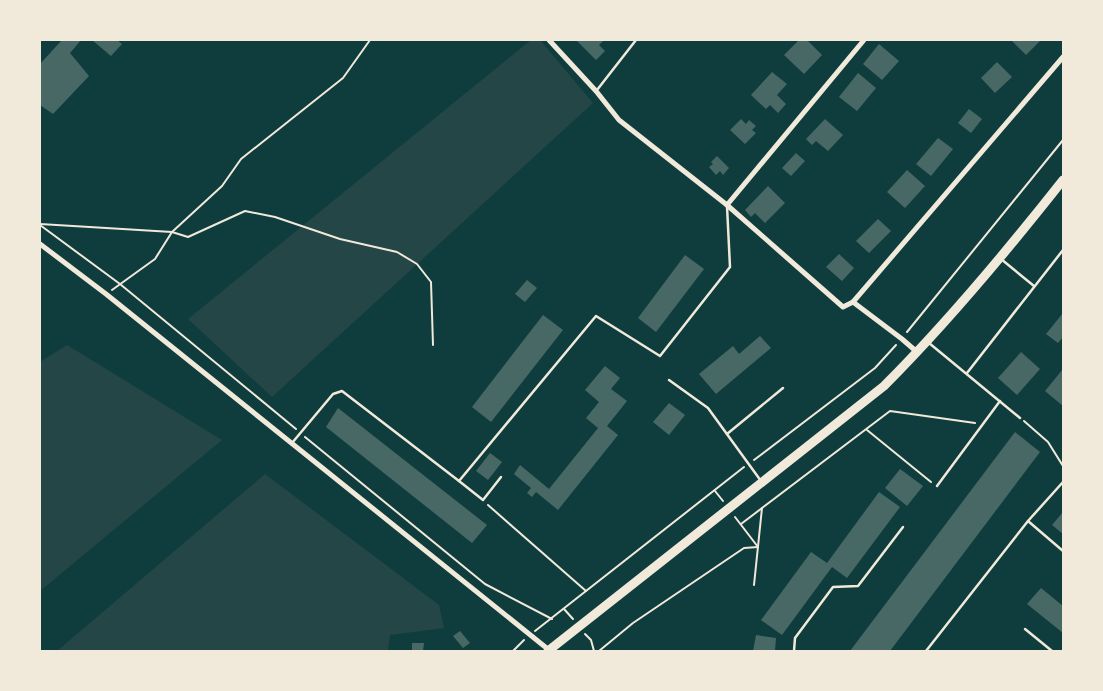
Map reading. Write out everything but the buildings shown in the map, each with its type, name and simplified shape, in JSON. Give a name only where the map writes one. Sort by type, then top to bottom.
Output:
[{"type":"main road","points":[[549,651],[884,386],[928,342],[1060,191],[1063,180]]},
{"type":"street","points":[[549,40],[596,91],[619,120],[727,205],[843,307],[852,302],[1063,57]]},
{"type":"street","points":[[727,205],[864,40]]},
{"type":"street","points":[[40,244],[106,294],[549,651]]},
{"type":"street","points":[[852,302],[918,353]]},
{"type":"lane","points":[[596,91],[636,40]]},
{"type":"lane","points":[[459,481],[596,316],[660,356],[730,267],[727,205]]},
{"type":"lane","points":[[967,373],[1063,250]]},
{"type":"lane","points":[[1000,258],[1034,286]]},
{"type":"lane","points":[[928,342],[1020,418]]},
{"type":"lane","points":[[669,380],[708,408],[762,483]]},
{"type":"lane","points":[[727,434],[783,388]]},
{"type":"lane","points":[[291,444],[333,394],[342,391],[482,500],[501,477]]},
{"type":"lane","points":[[937,486],[1000,401]]},
{"type":"lane","points":[[926,651],[1028,521],[1063,482]]},
{"type":"lane","points":[[1028,521],[1063,550]]},
{"type":"lane","points":[[794,651],[795,638],[833,587],[858,586],[903,527]]},
{"type":"lane","points":[[1025,629],[1052,651]]},
{"type":"path","points":[[106,294],[155,258],[172,232],[222,186],[241,159],[343,78],[370,40]]},
{"type":"path","points":[[513,651],[530,634],[552,619],[749,464],[875,368],[902,339],[1063,140]]},
{"type":"path","points":[[40,225],[172,232],[188,237],[245,211],[275,217],[340,239],[397,252],[418,264],[431,282],[433,345]]},
{"type":"path","points":[[40,225],[120,284],[484,584],[552,619]]},
{"type":"path","points":[[758,546],[741,524],[890,411],[983,425]]},
{"type":"path","points":[[1020,418],[1048,442],[1063,466]]},
{"type":"path","points":[[866,430],[937,486]]},
{"type":"path","points":[[482,500],[586,591]]},
{"type":"path","points":[[754,585],[762,508]]},
{"type":"path","points":[[599,651],[633,622],[744,548],[758,546]]},
{"type":"shaded area","points":[[531,40],[540,40],[593,103],[272,397],[188,319]]},
{"type":"shaded area","points":[[67,345],[222,440],[40,591],[40,362]]},
{"type":"shaded area","points":[[265,474],[439,605],[444,628],[390,635],[388,651],[57,651]]}]
